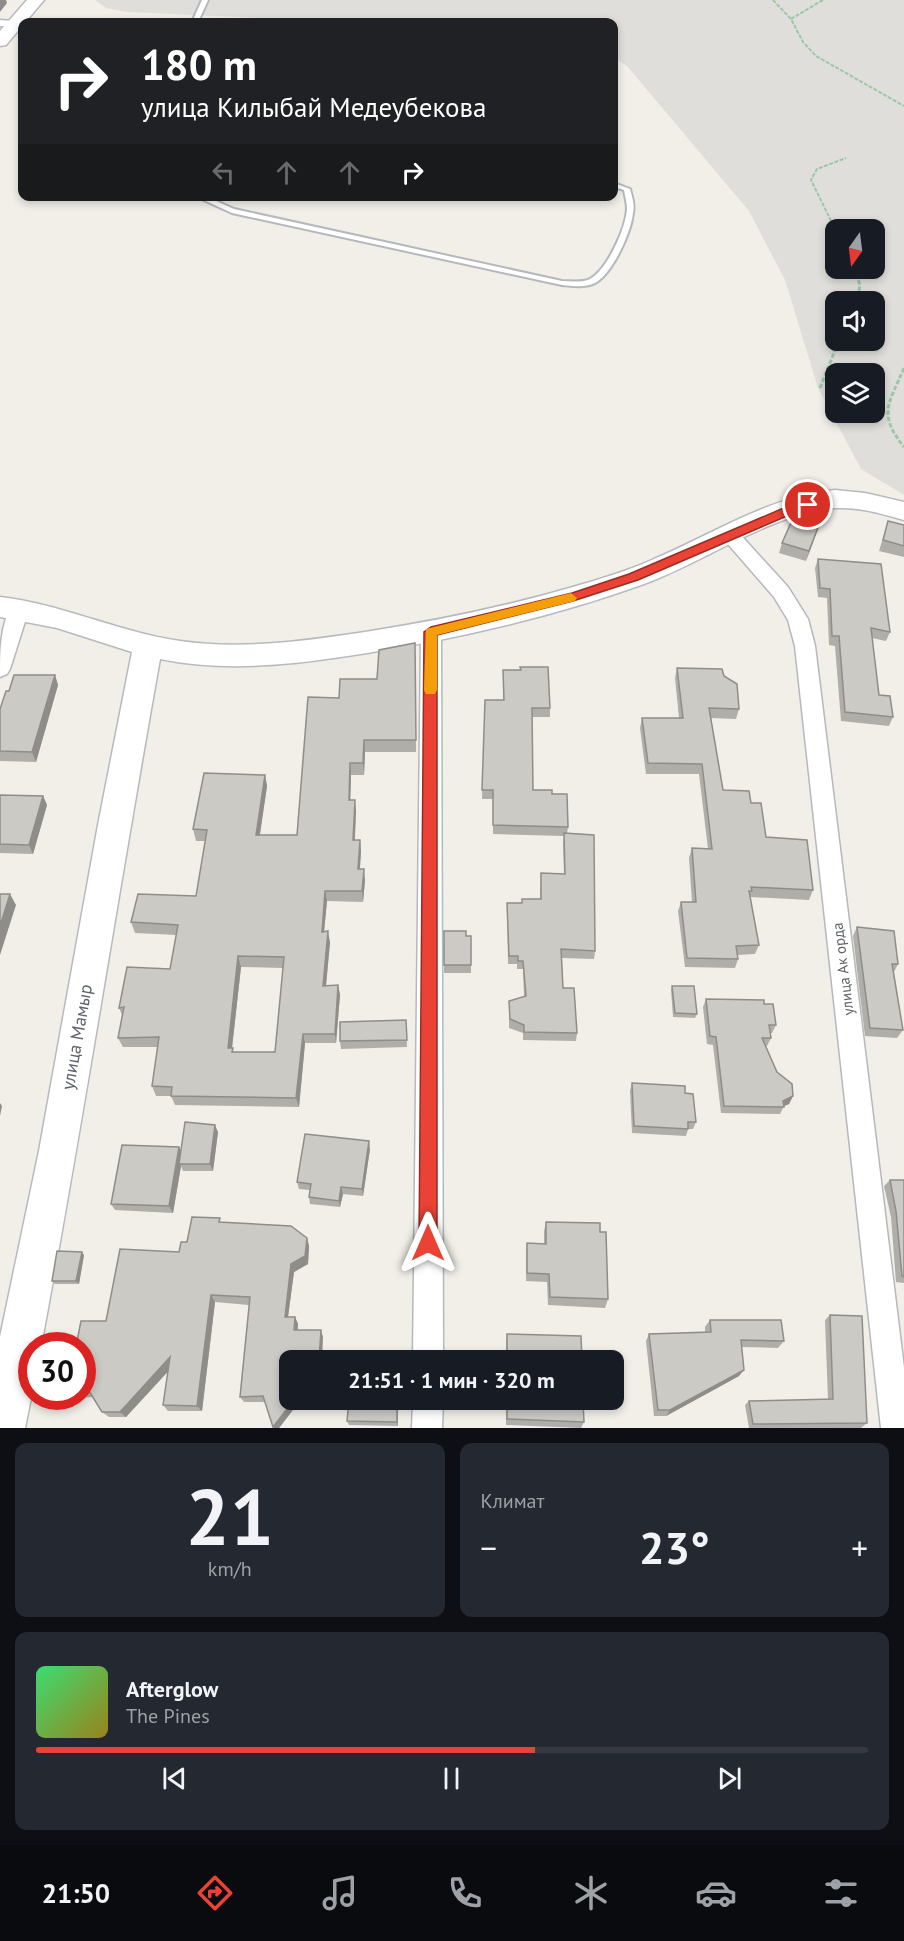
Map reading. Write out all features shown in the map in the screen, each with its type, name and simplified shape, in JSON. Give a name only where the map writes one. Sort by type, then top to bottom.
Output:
[{"type":"main road","points":[[0,42],[7,24],[36,0]]},
{"type":"main road","points":[[9,608],[80,623],[148,646],[200,654],[248,656],[276,654],[431,632],[573,597],[663,567],[790,510],[826,500],[854,500],[904,511]]},
{"type":"main road","name":"улица Мамыр","points":[[3,1428],[58,1151],[114,825],[148,646]]},
{"type":"street","name":"улица Ак орда","points":[[730,536],[781,592],[798,619],[805,646],[896,1428]]},
{"type":"street","points":[[0,669],[9,608]]},
{"type":"street","points":[[428,1350],[431,632]]},
{"type":"street","points":[[427,1428],[428,1410]]},
{"type":"lane","points":[[197,18],[206,0]]},
{"type":"lane","points":[[209,201],[232,211],[562,283],[591,282],[606,268],[623,235],[630,214],[627,189],[618,186]]},
{"type":"path","points":[[773,0],[791,19],[800,37],[816,56],[904,106]]},
{"type":"path","points":[[791,19],[823,0]]},
{"type":"path","points":[[830,219],[811,180],[817,169],[846,158]]},
{"type":"path","points":[[820,388],[835,351]]},
{"type":"path","points":[[904,368],[894,390],[887,418],[895,436],[904,447]]},
{"type":"shaded area","points":[[95,0],[904,0],[904,495],[861,469],[837,423],[885,423],[885,363],[825,363],[825,401],[818,388],[785,280],[749,211],[627,66],[618,60],[618,18],[259,18],[127,12],[106,8]]},
{"type":"building","points":[[797,509],[823,514],[809,551],[782,543]]},
{"type":"building","points":[[888,521],[904,525],[904,546],[883,540]]},
{"type":"building","points":[[818,559],[881,564],[890,632],[871,628],[879,695],[890,696],[893,717],[845,712],[839,636],[832,636],[830,589],[820,588]]},
{"type":"building","points":[[415,643],[416,740],[364,740],[363,763],[350,763],[349,800],[355,800],[353,840],[360,840],[358,869],[364,869],[362,891],[325,891],[322,932],[328,931],[323,986],[338,985],[335,1034],[303,1034],[296,1098],[171,1096],[172,1087],[152,1086],[159,1037],[118,1038],[124,1007],[119,1008],[127,967],[170,969],[178,925],[131,922],[138,894],[196,896],[207,830],[193,829],[204,773],[265,775],[256,835],[297,835],[308,697],[339,698],[340,679],[377,679],[379,650]],"holes":[[[238,956],[284,957],[275,1052],[232,1052],[233,1048],[228,1048]]]},
{"type":"building","points":[[520,667],[548,667],[550,708],[532,708],[533,790],[552,790],[552,794],[567,794],[568,827],[493,825],[493,790],[482,790],[485,700],[504,700],[503,670],[521,670]]},
{"type":"building","points":[[677,668],[722,669],[724,676],[737,684],[739,709],[709,708],[723,790],[749,791],[751,803],[761,803],[766,837],[807,840],[813,890],[751,887],[752,891],[749,891],[759,945],[736,946],[738,959],[687,958],[681,902],[696,902],[692,848],[712,849],[702,764],[648,763],[642,718],[683,718]]},
{"type":"building","points":[[14,675],[55,675],[32,752],[0,751],[0,709]]},
{"type":"building","points":[[0,795],[43,796],[29,845],[0,844]]},
{"type":"building","points":[[564,833],[594,835],[595,951],[561,949],[563,988],[574,988],[577,1033],[524,1032],[524,1025],[510,1019],[509,1001],[526,996],[523,961],[518,961],[518,956],[509,956],[507,903],[522,903],[522,899],[541,899],[541,873],[565,874]]},
{"type":"building","points":[[0,894],[10,894],[0,926]]},
{"type":"building","points":[[857,927],[894,931],[898,964],[892,964],[903,1030],[870,1028]]},
{"type":"building","points":[[444,931],[466,931],[466,936],[471,936],[471,965],[444,965]]},
{"type":"building","points":[[672,986],[694,986],[697,1014],[675,1013]]},
{"type":"building","points":[[706,999],[764,1000],[764,1004],[773,1004],[776,1025],[769,1025],[771,1038],[762,1038],[777,1072],[792,1084],[793,1096],[783,1101],[784,1107],[724,1106],[716,1037],[710,1036]]},
{"type":"building","points":[[406,1020],[407,1040],[340,1041],[340,1022]]},
{"type":"building","points":[[632,1083],[685,1086],[685,1093],[693,1094],[696,1122],[688,1122],[688,1129],[634,1126]]},
{"type":"building","points":[[185,1122],[215,1125],[210,1164],[179,1164]]},
{"type":"building","points":[[305,1134],[369,1141],[362,1189],[341,1187],[339,1201],[309,1197],[311,1184],[297,1182]]},
{"type":"building","points":[[122,1145],[179,1147],[169,1206],[111,1204]]},
{"type":"building","points":[[890,1180],[904,1180],[904,1277],[902,1276],[896,1211]]},
{"type":"building","points":[[192,1217],[220,1218],[219,1222],[291,1226],[307,1238],[305,1256],[291,1264],[285,1317],[295,1317],[294,1330],[321,1330],[320,1350],[279,1350],[279,1410],[286,1410],[273,1427],[263,1396],[240,1397],[250,1297],[211,1295],[197,1406],[163,1405],[170,1357],[120,1412],[102,1412],[96,1402],[96,1332],[79,1332],[81,1321],[106,1321],[120,1249],[179,1252],[181,1242],[187,1242]]},
{"type":"building","points":[[546,1222],[600,1223],[600,1232],[606,1232],[608,1299],[550,1297],[549,1274],[527,1273],[527,1243],[546,1244]]},
{"type":"building","points":[[57,1251],[82,1252],[76,1281],[52,1281]]},
{"type":"building","points":[[830,1315],[862,1316],[867,1423],[753,1424],[749,1401],[833,1399]]},
{"type":"building","points":[[710,1320],[781,1320],[784,1341],[741,1340],[744,1370],[670,1410],[658,1410],[649,1334],[711,1332]]},
{"type":"building","points":[[507,1334],[581,1336],[582,1350],[507,1350]]},
{"type":"building","points":[[348,1410],[397,1410],[397,1422],[347,1421]]},
{"type":"building","points":[[507,1410],[583,1410],[584,1422],[507,1419]]},
{"type":"slow traffic","points":[[431,690],[431,632],[571,598]]},
{"type":"route","points":[[428,1243],[431,632],[573,597],[663,567],[790,510],[808,505]]}]
